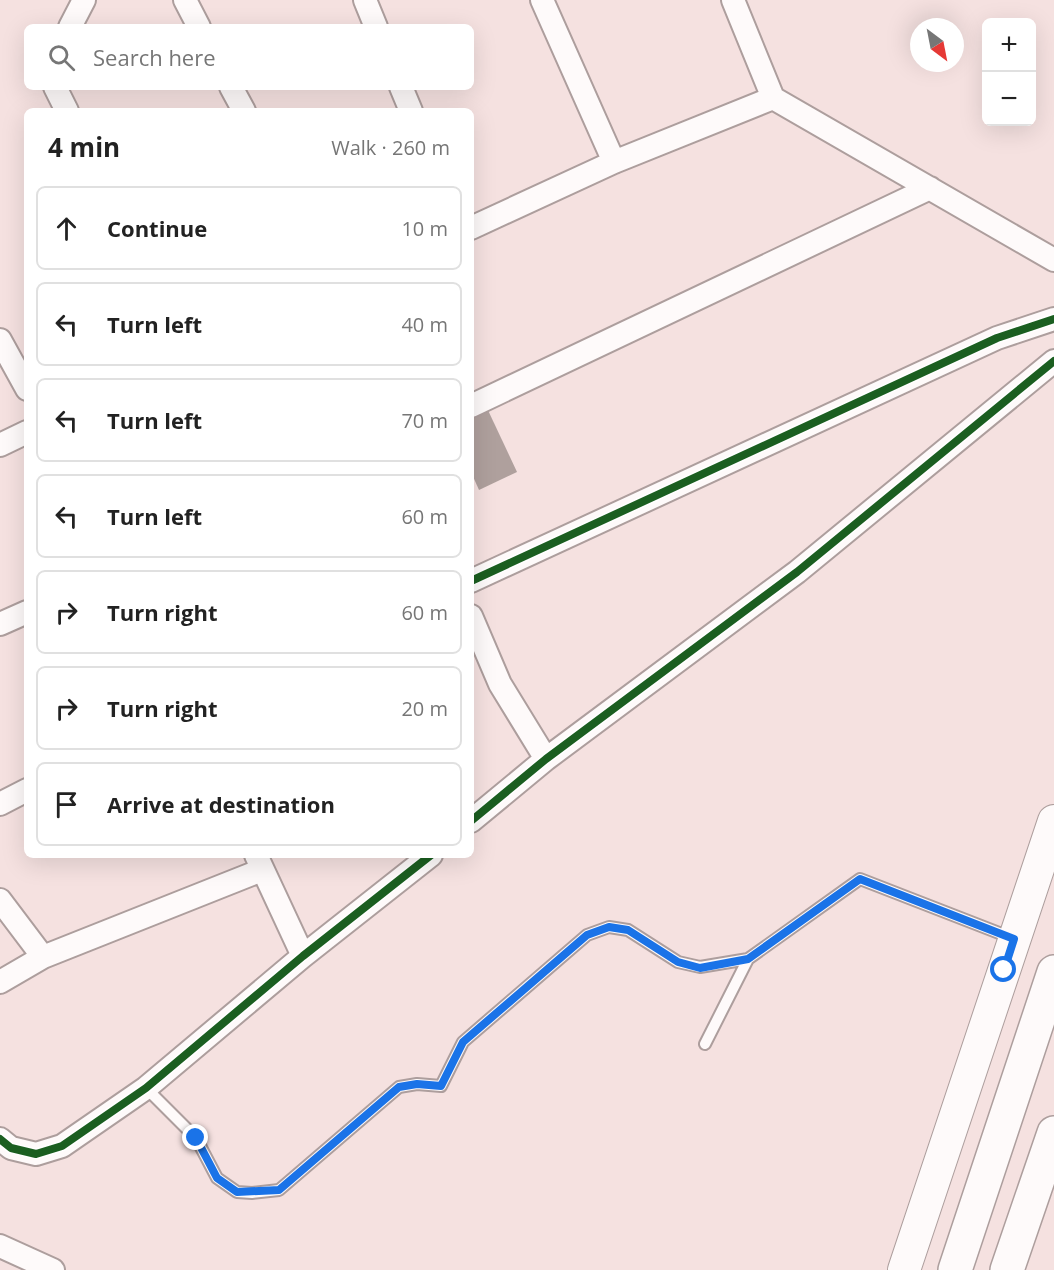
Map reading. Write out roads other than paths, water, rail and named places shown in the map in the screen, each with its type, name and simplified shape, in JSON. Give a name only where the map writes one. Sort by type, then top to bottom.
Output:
[{"type":"highway","points":[[955,1270],[1054,972]]},
{"type":"highway","points":[[1008,1270],[1054,1133]]},
{"type":"street","points":[[72,24],[84,0]]},
{"type":"street","points":[[185,0],[197,24]]},
{"type":"street","points":[[365,0],[375,24]]},
{"type":"street","points":[[542,0],[614,162]]},
{"type":"street","points":[[732,0],[773,98],[1054,260]]},
{"type":"street","points":[[56,90],[66,108]]},
{"type":"street","points":[[233,90],[242,108]]},
{"type":"street","points":[[402,90],[410,108]]},
{"type":"street","points":[[474,227],[614,162],[773,98]]},
{"type":"street","points":[[474,405],[930,188]]},
{"type":"street","points":[[474,580],[997,338],[1054,319]]},
{"type":"street","points":[[0,340],[24,384]]},
{"type":"street","points":[[474,819],[546,759],[797,572],[1054,362]]},
{"type":"street","points":[[0,445],[24,433]]},
{"type":"street","points":[[0,624],[24,613]]},
{"type":"street","points":[[474,623],[500,684],[546,759]]},
{"type":"street","points":[[0,804],[24,792]]},
{"type":"street","points":[[904,1270],[1054,821]]},
{"type":"street","points":[[0,1139],[11,1148],[36,1155],[62,1146],[146,1088],[303,956],[425,858]]},
{"type":"street","points":[[0,982],[43,957],[259,863],[303,956]]},
{"type":"street","points":[[0,900],[43,957]]},
{"type":"street","points":[[0,1246],[53,1270]]},
{"type":"lane","points":[[146,1088],[196,1138],[217,1178],[237,1192],[279,1190],[399,1087],[417,1084],[441,1086],[463,1042],[587,935],[609,927],[628,930],[678,962],[700,968],[748,959],[860,879],[1014,939]]},
{"type":"lane","points":[[705,1044],[748,959]]}]
